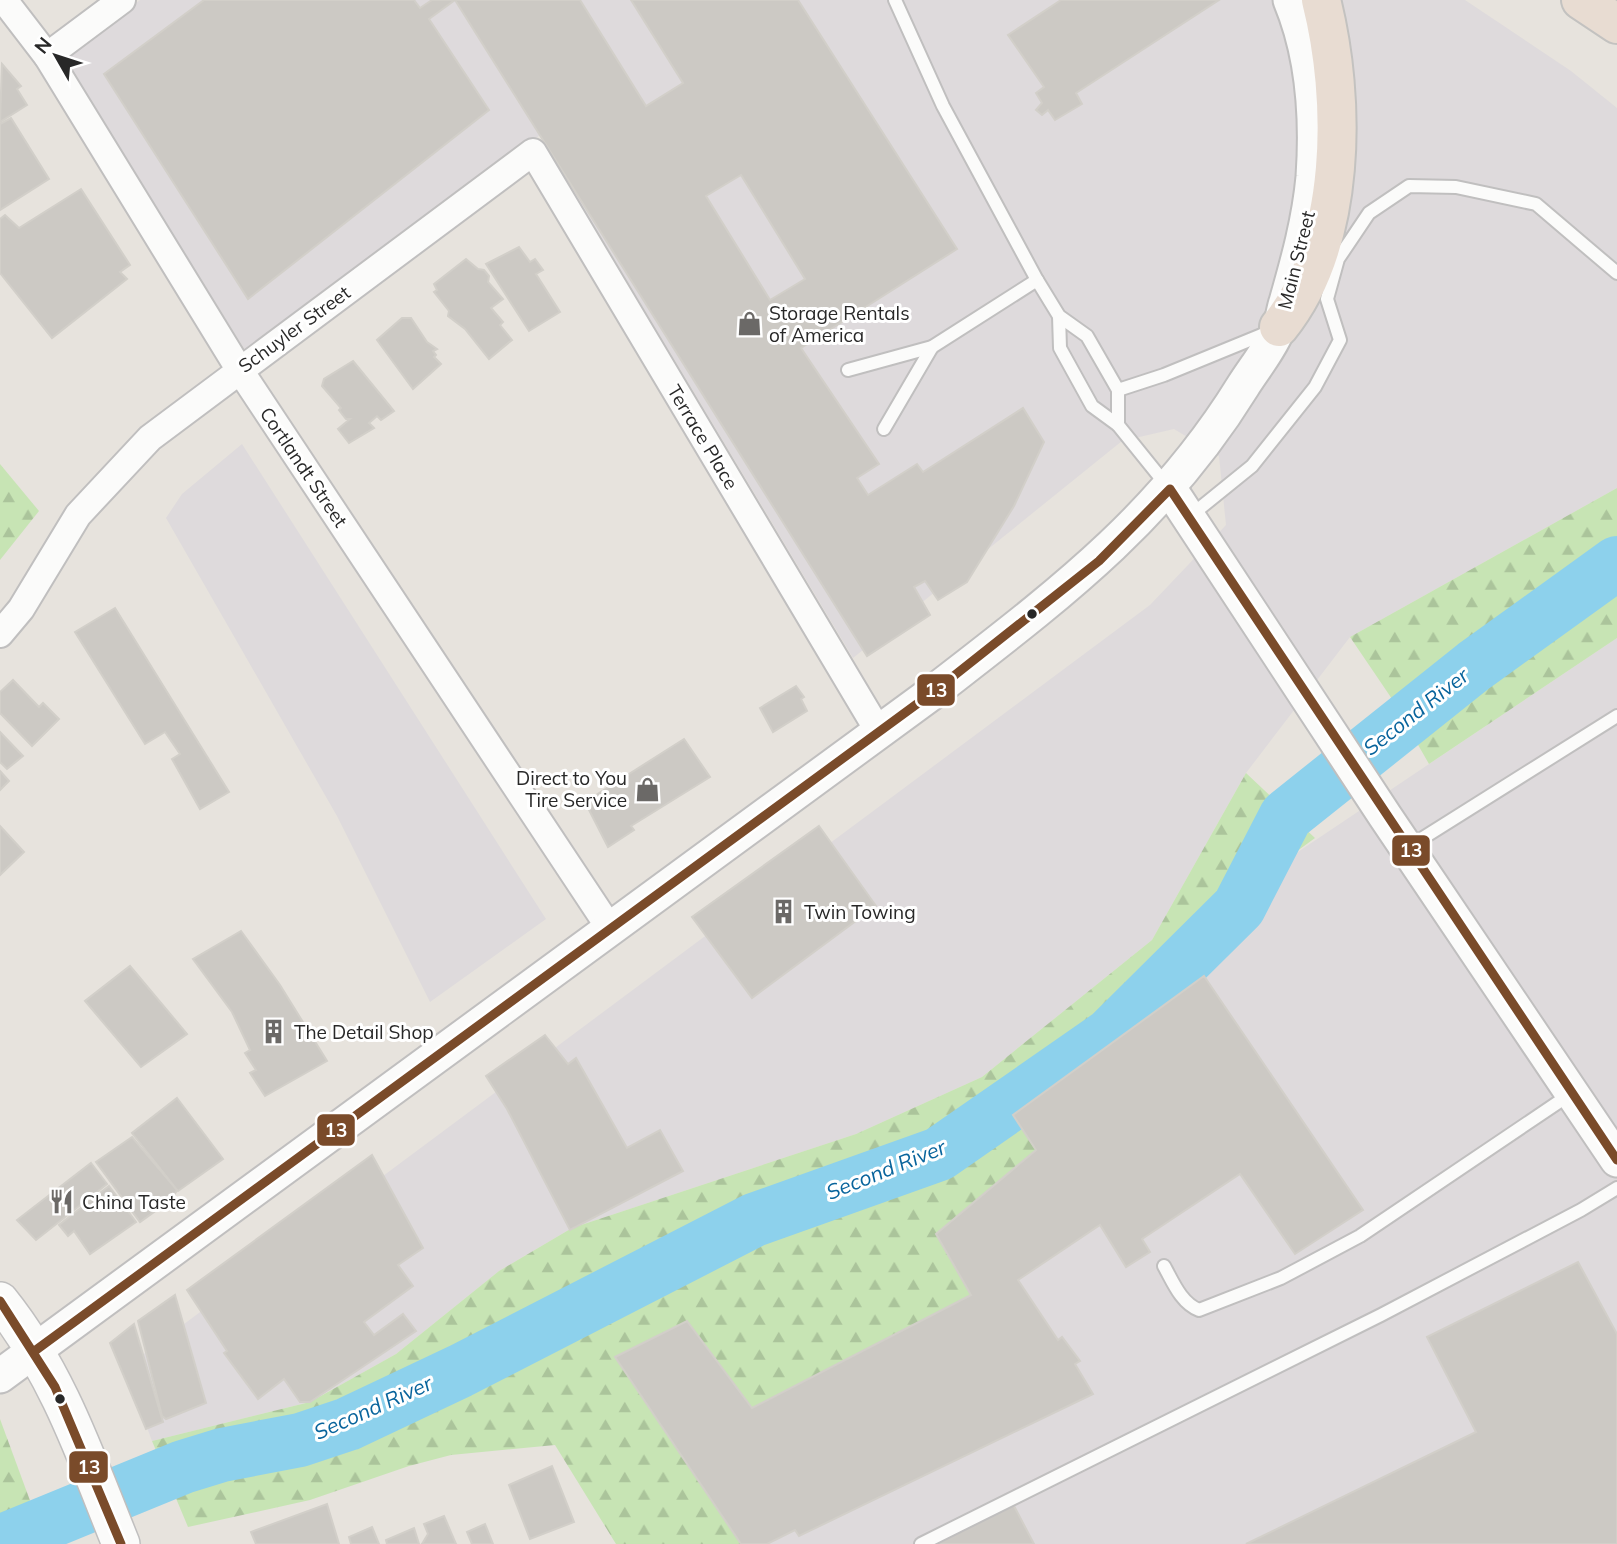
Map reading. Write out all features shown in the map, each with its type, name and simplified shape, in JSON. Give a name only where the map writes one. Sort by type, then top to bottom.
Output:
[{"type":"highway","points":[[1291,320],[1292,311],[1316,256],[1330,204],[1337,153],[1338,99],[1331,41],[1321,0]]},
{"type":"highway","points":[[1581,0],[1617,24]]},
{"type":"main road","points":[[0,1301],[36,1350],[58,1391],[121,1544]]},
{"type":"street","name":"Cortlandt Street","points":[[4,0],[47,56],[239,369],[611,930]]},
{"type":"street","points":[[47,56],[122,0]]},
{"type":"street","name":"Main Street","points":[[0,1376],[879,732],[1061,593],[1126,534],[1170,489],[1291,320],[1311,200],[1315,149],[1313,99],[1305,49],[1290,0]]},
{"type":"street","name":"Terrace Place","points":[[525,159],[533,152],[879,732]]},
{"type":"street","name":"Schuyler Street","points":[[0,634],[21,609],[78,515],[150,438],[239,369],[525,159]]},
{"type":"street","points":[[1170,489],[1326,728],[1617,1160]]},
{"type":"lane","points":[[895,0],[943,106],[1037,280],[1059,316],[1087,336],[1118,390],[1118,425]]},
{"type":"lane","points":[[1189,518],[1252,466],[1315,387],[1339,340],[1327,299],[1338,259],[1369,213],[1409,186],[1456,187],[1536,204],[1617,273]]},
{"type":"lane","points":[[848,370],[932,348],[1037,280]]},
{"type":"lane","points":[[1315,306],[1327,299]]},
{"type":"lane","points":[[1059,316],[1060,348],[1092,406],[1118,425],[1170,489]]},
{"type":"lane","points":[[1118,390],[1164,375],[1291,320]]},
{"type":"lane","points":[[884,429],[932,348]]},
{"type":"lane","points":[[1406,848],[1617,716]]},
{"type":"lane","points":[[1164,1266],[1190,1307],[1199,1310],[1281,1278],[1360,1236],[1572,1093]]},
{"type":"lane","points":[[920,1544],[1381,1315],[1581,1210],[1617,1188]]},
{"type":"shaded area","points":[[140,0],[1465,0],[1571,71],[1617,108],[1617,488],[1350,637],[1246,773],[1152,940],[982,1077],[856,1134],[572,1228],[499,1271],[396,1354],[310,1402],[152,1441],[125,1368],[1150,605],[1226,525],[1219,456],[1174,429],[1122,441],[853,658],[540,135],[250,358],[64,60]]},
{"type":"shaded area","points":[[242,444],[546,919],[430,1002],[337,816],[166,518],[182,494]]},
{"type":"shaded area","points":[[1617,638],[1617,1544],[741,1544],[615,1357],[687,1321],[970,1295],[936,1234],[1036,1151],[1013,1115],[1204,976],[1274,868]]},
{"type":"green space","points":[[0,464],[39,511],[0,560]]},
{"type":"green space","points":[[1617,488],[1617,638],[1429,764],[1390,696],[1350,637]]},
{"type":"green space","points":[[1246,773],[1315,838],[1274,868],[1204,976],[1013,1115],[1036,1150],[937,1234],[971,1295],[752,1408],[687,1321],[615,1357],[741,1544],[616,1544],[555,1445],[451,1455],[409,1466],[310,1500],[188,1527],[152,1441],[310,1402],[396,1354],[499,1271],[572,1228],[856,1134],[982,1077],[1152,940]]},
{"type":"green space","points":[[0,1419],[46,1544],[0,1544]]},
{"type":"building","points":[[204,0],[414,0],[420,8],[432,0],[455,0],[429,19],[489,110],[248,299],[104,74]]},
{"type":"building","name":"Storage Rentals of America","points":[[455,0],[580,0],[646,106],[683,83],[631,0],[798,0],[957,249],[801,348],[879,464],[857,478],[868,495],[917,464],[923,472],[1023,408],[1044,442],[1014,506],[967,582],[938,600],[925,581],[914,587],[930,615],[867,656]],"holes":[[[741,175],[805,279],[770,300],[706,196]]]},
{"type":"building","points":[[1061,0],[1219,0],[1076,93],[1082,104],[1055,120],[1048,110],[1042,115],[1036,110],[1042,103],[1036,93],[1044,87],[1008,35]]},
{"type":"building","points":[[2,64],[21,86],[17,89],[27,105],[0,122]]},
{"type":"building","points":[[11,118],[49,179],[0,210],[0,124]]},
{"type":"building","points":[[81,189],[130,265],[120,272],[127,279],[52,338],[0,273],[0,219],[5,215],[19,228]]},
{"type":"building","points":[[519,247],[530,262],[535,259],[543,270],[536,274],[560,312],[529,331],[486,264]]},
{"type":"building","points":[[466,259],[478,269],[484,270],[489,276],[488,282],[503,299],[491,308],[503,322],[500,325],[512,340],[489,359],[465,329],[448,316],[449,311],[434,292],[437,290],[434,284]]},
{"type":"building","points":[[402,318],[411,318],[427,342],[437,349],[433,351],[436,355],[434,357],[441,364],[413,389],[377,340]]},
{"type":"building","points":[[353,361],[394,411],[381,420],[377,416],[369,423],[374,428],[349,443],[338,429],[350,419],[346,419],[339,410],[341,408],[322,386],[324,379]]},
{"type":"building","points":[[115,608],[229,792],[200,809],[172,759],[180,754],[165,732],[145,744],[75,632]]},
{"type":"building","points":[[13,680],[39,707],[43,703],[59,719],[32,746],[0,713],[0,692]]},
{"type":"building","points":[[796,686],[804,697],[801,699],[807,711],[773,732],[760,708]]},
{"type":"building","points":[[0,732],[23,756],[7,769],[0,762]]},
{"type":"building","name":"Direct to You Tire Service","points":[[684,739],[710,777],[631,826],[634,830],[608,847],[585,802]]},
{"type":"building","points":[[0,771],[9,781],[0,790]]},
{"type":"building","points":[[0,826],[24,852],[0,875]]},
{"type":"building","name":"Twin Towing","points":[[819,826],[876,906],[752,998],[692,917]]},
{"type":"building","name":"The Detail Shop","points":[[241,931],[280,985],[327,1061],[265,1096],[250,1073],[256,1070],[245,1053],[250,1050],[232,1012],[193,959]]},
{"type":"building","points":[[130,966],[187,1034],[141,1067],[85,1001]]},
{"type":"building","points":[[1204,976],[1363,1210],[1295,1254],[1240,1174],[1142,1239],[1150,1252],[1126,1267],[1100,1225],[1018,1280],[1058,1340],[1062,1337],[1080,1361],[1075,1364],[1093,1394],[799,1536],[795,1530],[767,1544],[741,1544],[615,1357],[687,1321],[752,1408],[971,1295],[936,1234],[1036,1150],[1013,1115]]},
{"type":"building","points":[[545,1035],[568,1064],[576,1058],[627,1148],[660,1130],[683,1171],[570,1230],[507,1109],[486,1076]]},
{"type":"building","points":[[177,1098],[223,1159],[178,1191],[132,1133]]},
{"type":"building","points":[[132,1137],[177,1190],[172,1199],[140,1222],[96,1162]]},
{"type":"building","points":[[372,1155],[423,1248],[398,1265],[413,1286],[364,1322],[374,1335],[403,1314],[416,1331],[310,1402],[300,1402],[284,1379],[258,1399],[224,1353],[227,1351],[187,1290]]},
{"type":"building","name":"China Taste","points":[[91,1163],[107,1184],[36,1240],[17,1220]]},
{"type":"building","points":[[109,1186],[136,1222],[90,1254],[74,1231],[68,1236],[59,1225]]},
{"type":"building","points":[[1578,1262],[1617,1334],[1617,1544],[1246,1544],[1476,1432],[1427,1337]]},
{"type":"building","points":[[175,1295],[206,1403],[166,1419],[162,1416],[138,1321]]},
{"type":"building","points":[[134,1324],[163,1422],[146,1429],[110,1343]]},
{"type":"building","points":[[552,1466],[574,1522],[530,1539],[509,1485]]},
{"type":"building","points":[[327,1504],[339,1544],[256,1544],[251,1532]]},
{"type":"building","points":[[1013,1504],[1034,1544],[936,1544]]},
{"type":"building","points":[[444,1516],[456,1544],[422,1544],[428,1534],[424,1524]]},
{"type":"building","points":[[485,1524],[493,1544],[472,1544],[467,1532]]},
{"type":"building","points":[[372,1527],[379,1544],[351,1544],[349,1537]]},
{"type":"building","points":[[414,1528],[419,1544],[387,1544],[386,1540]]},
{"type":"waterway","name":"Second River","points":[[0,1542],[183,1467],[222,1455],[300,1440],[348,1424],[460,1371],[754,1220],[939,1154],[1110,1035],[1239,907],[1286,816],[1474,666],[1617,563]]},
{"type":"transit line","name":"13","points":[[36,1350],[936,690],[1099,561],[1170,489],[1617,1160]]},
{"type":"transit line","name":"13","points":[[0,1301],[55,1387],[121,1544]]},
{"type":"place","name":"Storage Rentals of America","points":[[749,324]]},
{"type":"place","name":"Direct to You Tire Service","points":[[647,789]]},
{"type":"place","name":"Twin Towing","points":[[784,912]]},
{"type":"place","name":"The Detail Shop","points":[[274,1032]]},
{"type":"place","name":"China Taste","points":[[62,1202]]}]
